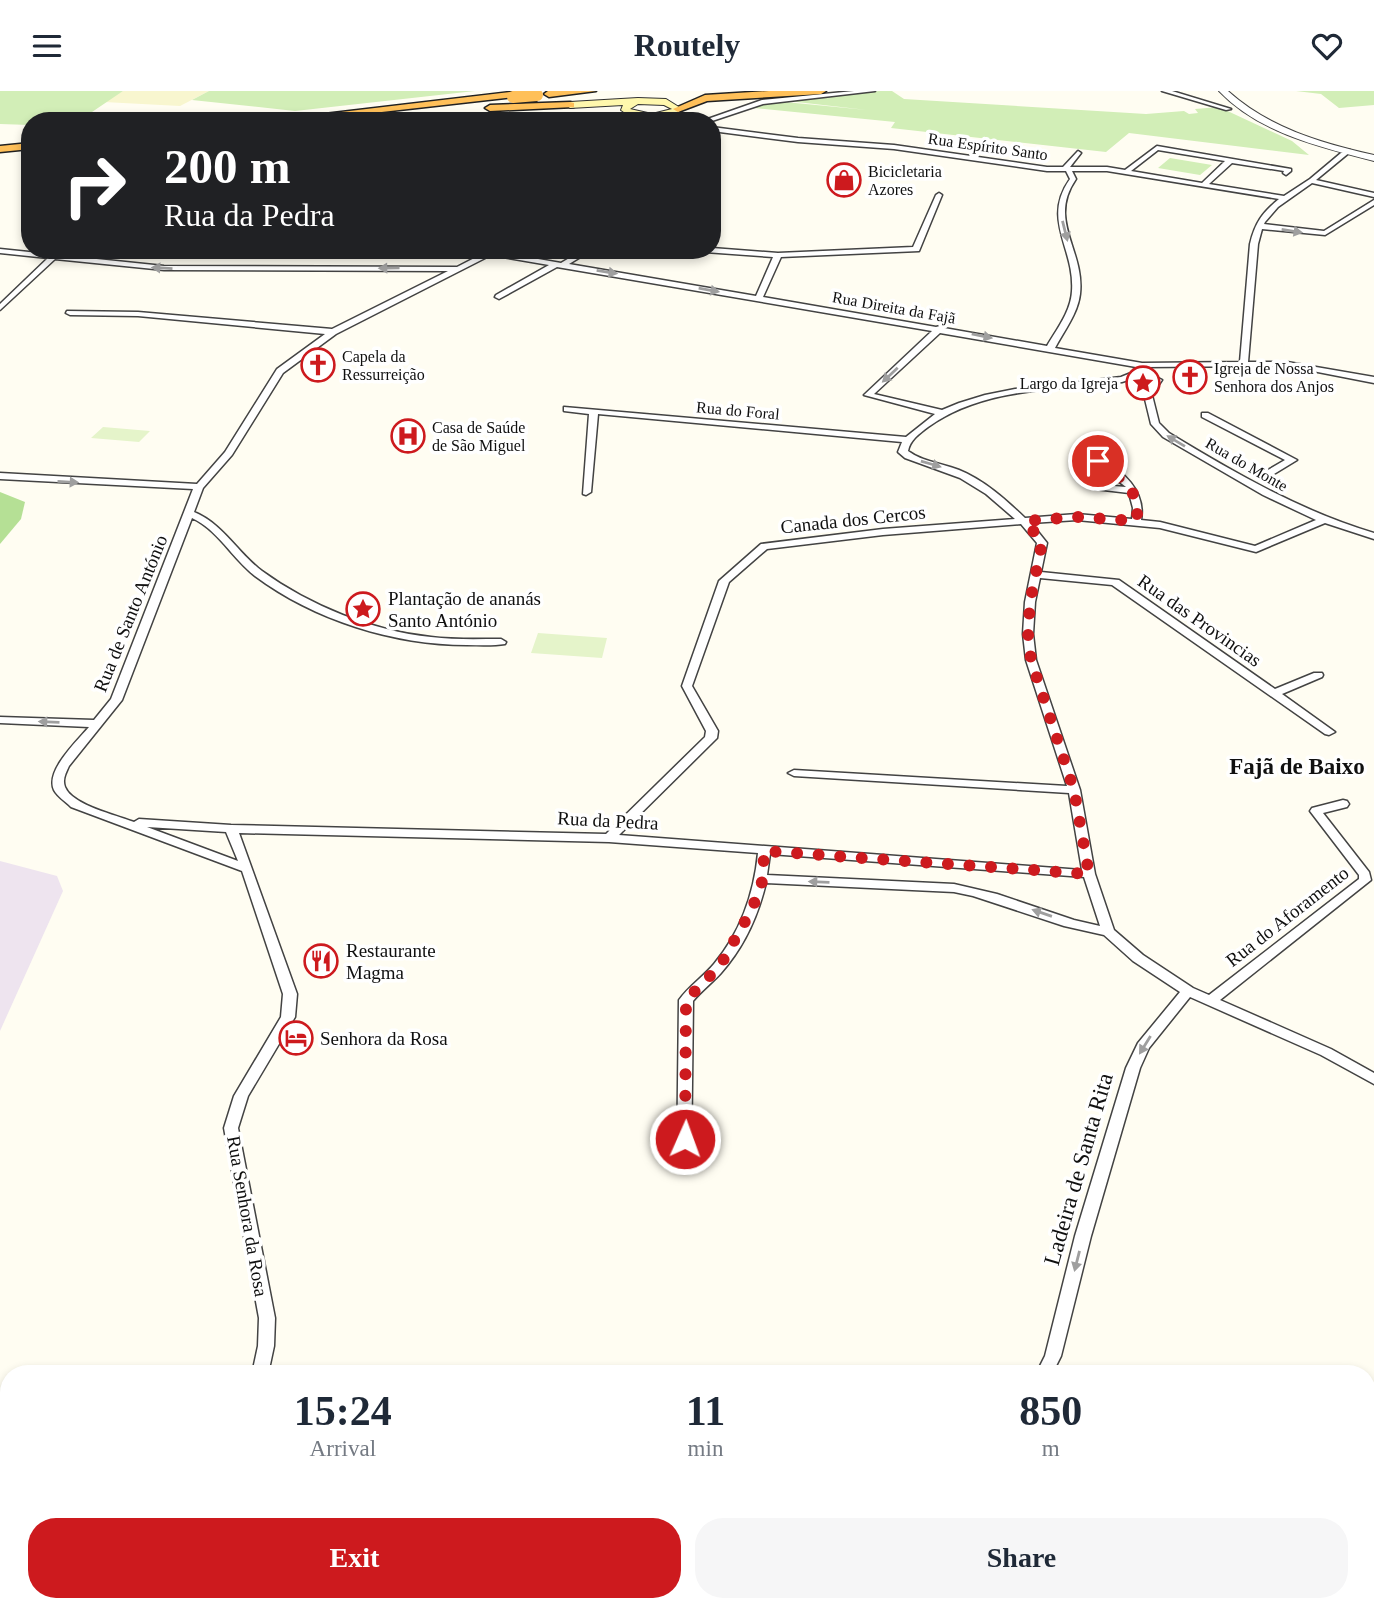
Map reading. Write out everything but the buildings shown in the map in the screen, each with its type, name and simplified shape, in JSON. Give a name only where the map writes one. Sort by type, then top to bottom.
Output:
[{"type":"highway","points":[[375,112],[549,91]]},
{"type":"highway","points":[[355,112],[524,94],[591,91]]},
{"type":"highway","points":[[672,106],[712,97],[821,91]]},
{"type":"highway","points":[[383,111],[570,105]]},
{"type":"highway","points":[[0,151],[21,149]]},
{"type":"main road","points":[[570,105],[636,102],[672,106]]},
{"type":"main road","points":[[625,112],[636,102],[672,106]]},
{"type":"main road","points":[[599,105],[615,112]]},
{"type":"street","points":[[721,116],[762,102],[872,91]]},
{"type":"street","points":[[1165,91],[1228,109]]},
{"type":"street","points":[[1223,91],[1258,117],[1374,158]]},
{"type":"street","points":[[524,94],[539,102],[570,105]]},
{"type":"street","name":"Rua Espírito Santo","points":[[721,130],[1068,170],[1073,179],[1064,189],[1059,204],[1076,295],[1050,349]]},
{"type":"street","points":[[1126,172],[1157,148],[1289,170],[1286,173]]},
{"type":"street","points":[[1244,363],[1254,244],[1258,226],[1283,198],[1348,151]]},
{"type":"street","points":[[1078,153],[1066,166],[1068,170],[1126,172],[1283,198]]},
{"type":"street","points":[[1203,185],[1231,160]]},
{"type":"street","points":[[1310,181],[1374,195]]},
{"type":"street","points":[[721,251],[778,255],[916,249],[939,195]]},
{"type":"street","points":[[1258,226],[1325,233],[1374,202]]},
{"type":"street","points":[[0,251],[21,253]]},
{"type":"street","points":[[758,298],[778,255]]},
{"type":"street","points":[[0,308],[50,259]]},
{"type":"street","points":[[74,259],[175,268],[457,269]]},
{"type":"street","points":[[0,476],[199,487],[236,444],[280,371],[333,333],[478,259]]},
{"type":"street","name":"Rua Direita da Fajã","points":[[531,259],[940,328],[1140,368]]},
{"type":"street","points":[[499,297],[571,259]]},
{"type":"street","points":[[630,259],[642,277]]},
{"type":"street","points":[[70,313],[138,314],[333,333]]},
{"type":"street","points":[[940,328],[869,396],[942,413]]},
{"type":"street","points":[[1374,380],[1293,365],[1244,363],[1140,368],[1122,379],[985,398],[942,413],[907,440],[902,448],[907,456],[967,477],[1026,521],[1042,543],[1028,623],[1031,660],[1074,790],[1089,874],[1108,932],[1138,958],[1188,992],[1326,1052],[1374,1080]]},
{"type":"street","points":[[1122,379],[1142,388],[1158,380],[1140,368]]},
{"type":"street","name":"Rua do Monte","points":[[1142,388],[1155,424],[1166,435],[1244,482],[1322,521],[1374,536]]},
{"type":"street","name":"Rua do Foral","points":[[567,409],[907,440]]},
{"type":"street","points":[[586,492],[594,412]]},
{"type":"street","points":[[1205,415],[1292,460],[1271,472]]},
{"type":"street","points":[[1133,491],[1098,487],[1077,463],[1098,461],[1133,491],[1138,513],[1136,521]]},
{"type":"street","points":[[1244,482],[1255,477]]},
{"type":"street","name":"Rua de Santo António","points":[[124,822],[75,804],[60,790],[58,778],[64,765],[116,700],[199,487]]},
{"type":"street","points":[[190,513],[201,519],[256,572],[279,586],[358,622],[422,639],[501,642]]},
{"type":"street","name":"Canada dos Cercos","points":[[609,838],[711,738],[712,731],[687,685],[724,580],[760,548],[873,533],[1077,517],[1136,521],[1189,531],[1251,549],[1322,521]]},
{"type":"street","name":"Rua das Provincias","points":[[1036,575],[1115,582],[1329,732]]},
{"type":"street","points":[[1274,693],[1318,675]]},
{"type":"street","points":[[0,720],[98,724]]},
{"type":"street","points":[[794,773],[1074,790]]},
{"type":"street","name":"Rua do Aforamento","points":[[1210,1002],[1365,880],[1365,875],[1316,811],[1343,804]]},
{"type":"street","points":[[124,822],[247,869]]},
{"type":"street","name":"Rua da Pedra","points":[[124,822],[231,829],[609,838],[1089,874]]},
{"type":"street","name":"Rua Senhora da Rosa","points":[[231,829],[290,993],[288,1017],[241,1096],[231,1128],[267,1318],[262,1365]]},
{"type":"street","points":[[684,1166],[686,1000],[725,958],[752,909],[763,879],[764,851]]},
{"type":"street","points":[[763,879],[954,888],[983,894],[1087,929],[1108,932]]},
{"type":"street","name":"Ladeira de Santa Rita","points":[[1048,1365],[1133,1068],[1143,1046],[1188,992]]},
{"type":"shaded area","points":[[123,91],[209,91],[180,106],[104,102]]},
{"type":"shaded area","points":[[0,861],[57,876],[63,891],[0,1031]]},
{"type":"green space","points":[[0,91],[123,91],[92,112],[21,112],[21,125],[0,124]]},
{"type":"green space","points":[[209,91],[475,91],[295,111],[192,100]]},
{"type":"green space","points":[[892,91],[904,99],[1146,114],[1184,111],[1189,114],[1198,113],[1195,109],[1219,107],[1292,141],[1309,155],[1129,133],[1106,152],[891,128],[895,122],[754,108],[775,101],[867,110],[779,100]]},
{"type":"green space","points":[[1296,91],[1374,91],[1374,105],[1339,108],[1321,94]]},
{"type":"green space","points":[[1170,158],[1212,165],[1200,175],[1158,168]]},
{"type":"green space","points":[[103,427],[150,431],[139,442],[91,438]]},
{"type":"green space","points":[[0,492],[25,502],[21,519],[0,544]]},
{"type":"green space","points":[[538,633],[607,638],[602,658],[531,653]]},
{"type":"tunnel","points":[[1256,477],[1271,472]]},
{"type":"place","name":"Bicicletaria Azores","points":[[844,180]]},
{"type":"place","name":"Capela da Ressurreição","points":[[318,365]]},
{"type":"place","name":"Igreja de Nossa Senhora dos Anjos","points":[[1190,377]]},
{"type":"place","name":"Largo da Igreja","points":[[1143,383]]},
{"type":"place","name":"Casa de Saúde de São Miguel","points":[[408,436]]},
{"type":"place","name":"Plantação de ananás Santo António","points":[[363,609]]},
{"type":"place","name":"Restaurante Magma","points":[[321,961]]},
{"type":"place","name":"Senhora da Rosa","points":[[296,1038]]},
{"type":"district","name":"Fajã de Baixo","points":[[1297,766]]},
{"type":"route","points":[[685,1139],[686,1000],[693,990],[720,966],[752,909],[763,879],[764,851],[1089,874],[1074,790],[1031,660],[1028,634],[1030,602],[1042,543],[1036,531],[1026,521],[1055,517],[1136,521],[1137,501],[1130,486],[1098,461]]}]
